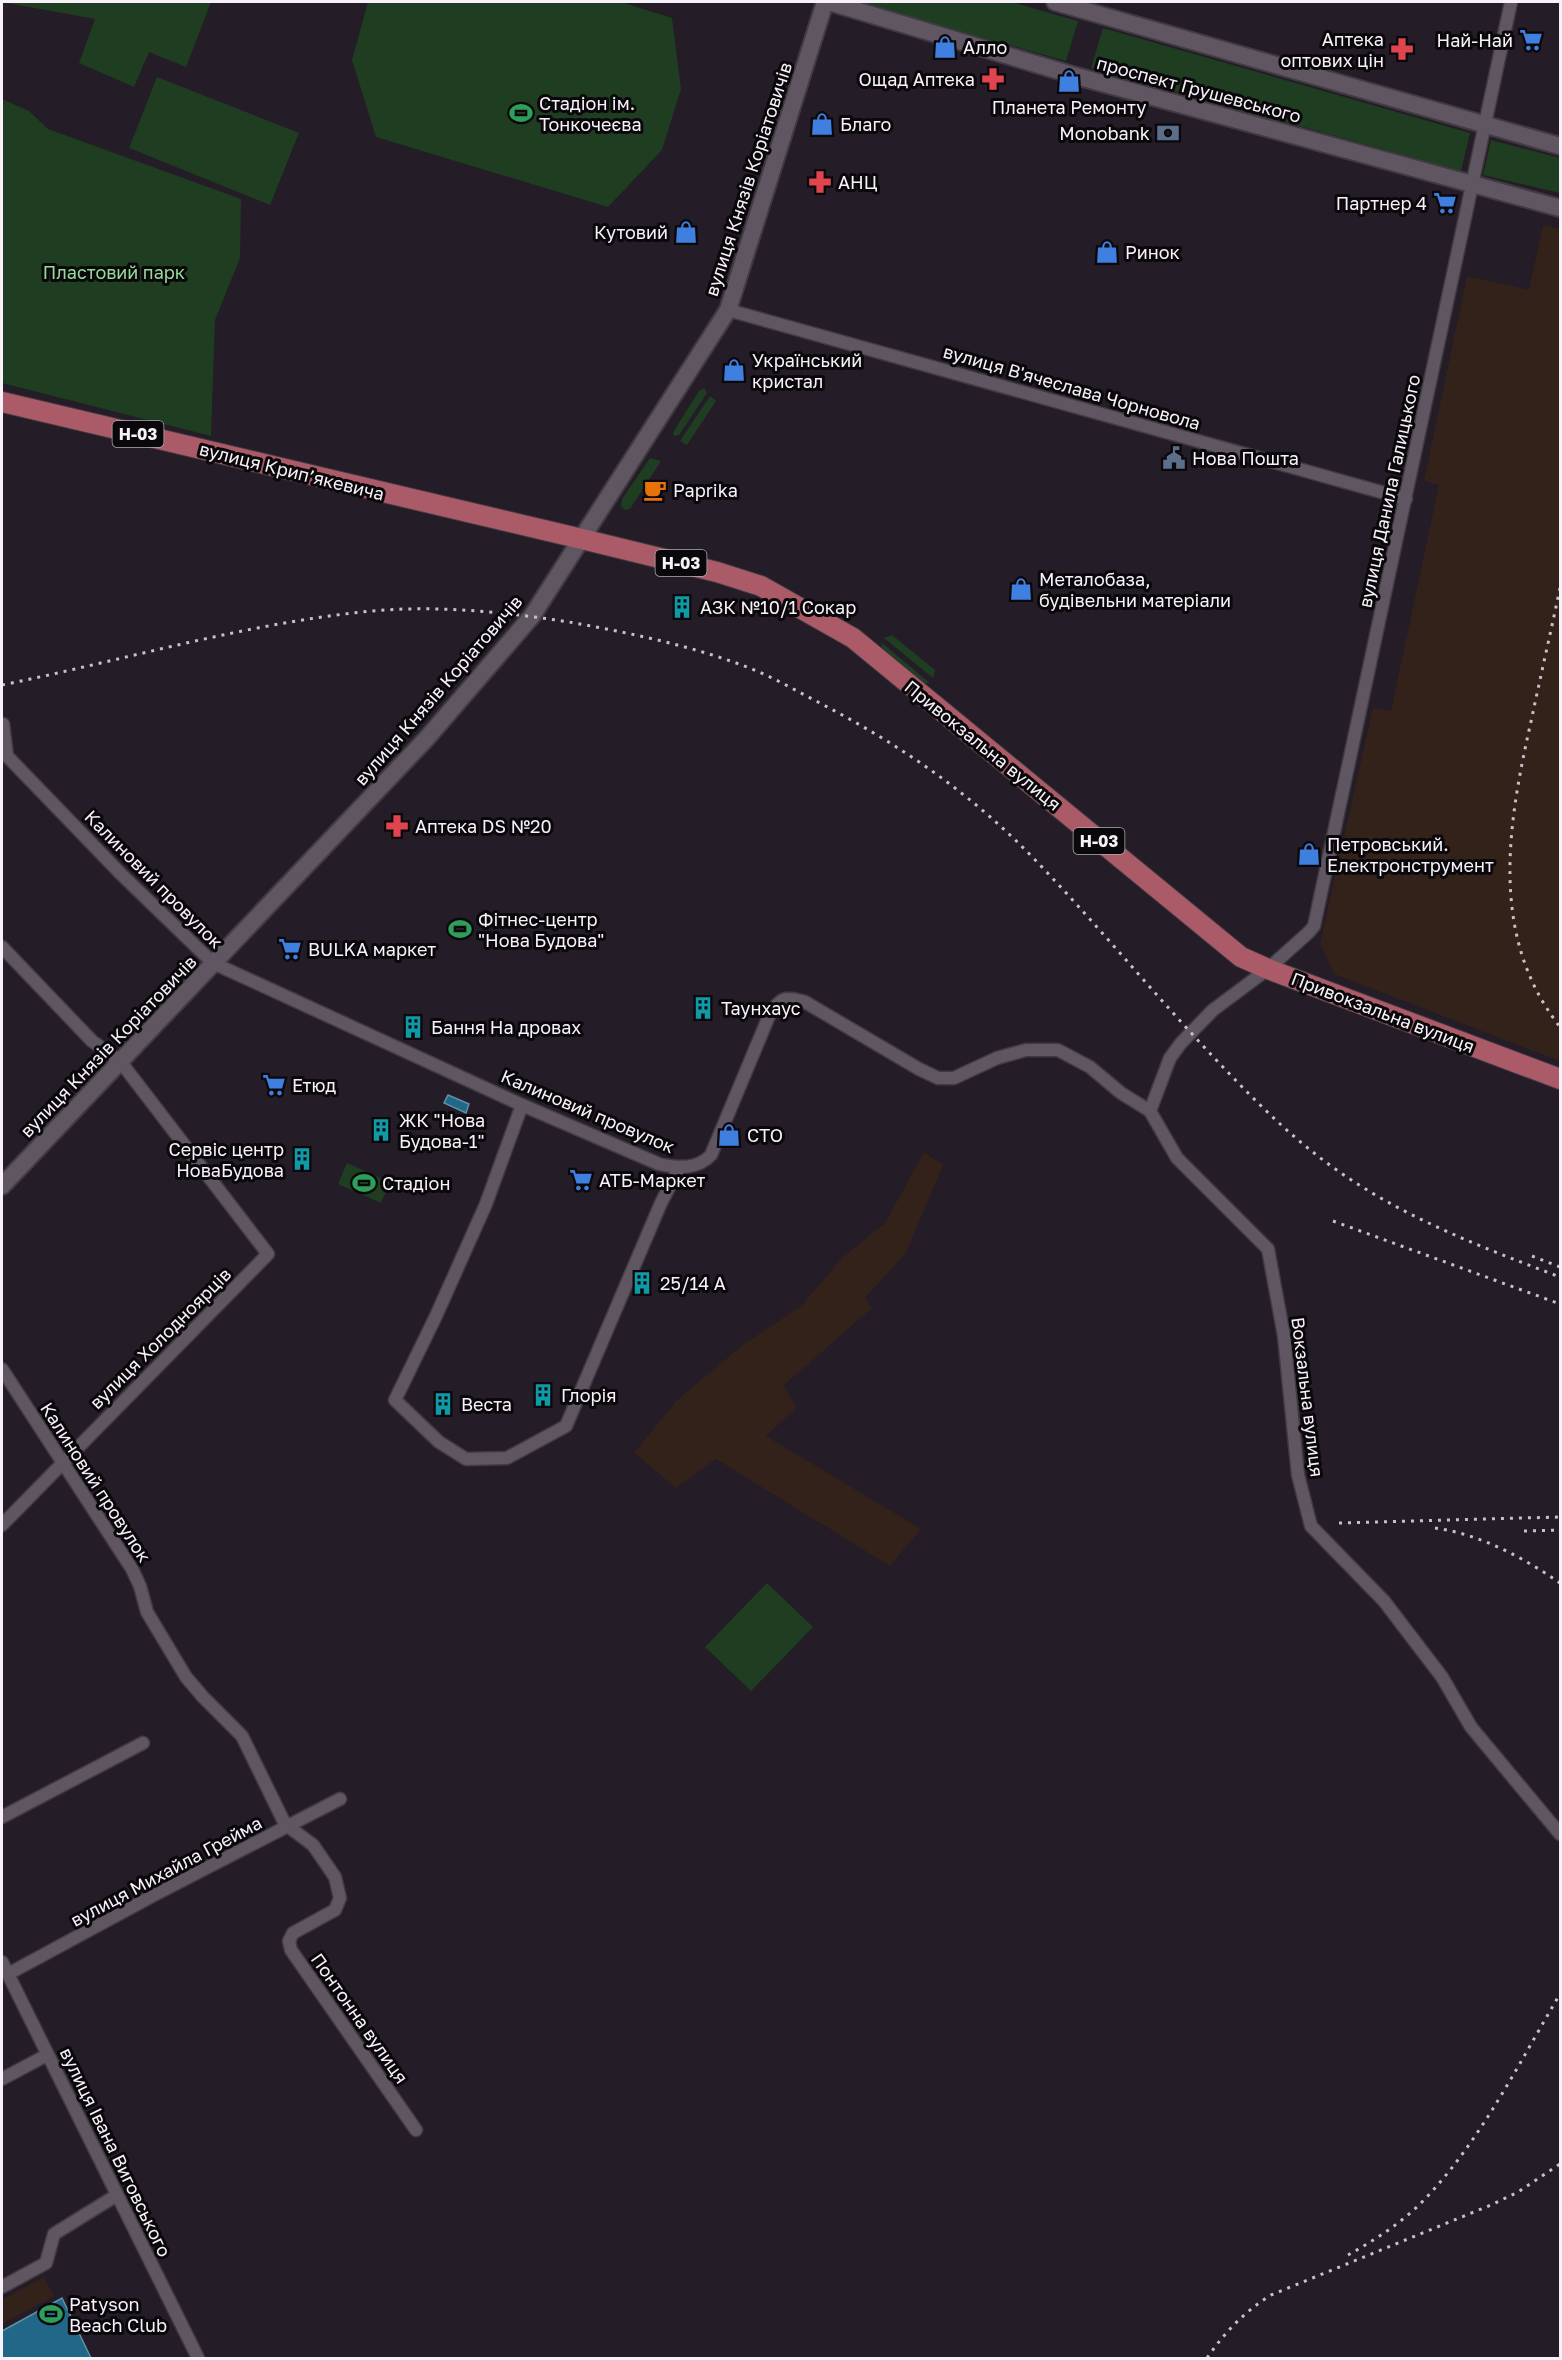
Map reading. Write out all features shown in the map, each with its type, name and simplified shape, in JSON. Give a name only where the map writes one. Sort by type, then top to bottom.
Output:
[{"type":"main road","name":"проспект Грушевського","points":[[827,2],[1076,76],[1560,208]]},
{"type":"main road","name":"вулиця Князів Коріатовичів","points":[[2,1186],[427,738],[532,616],[728,310],[827,2]]},
{"type":"main road","points":[[1055,2],[1560,146]]},
{"type":"main road","name":"вулиця Крипʼякевича","points":[[2,402],[582,539]]},
{"type":"main road","name":"Привокзальна вулиця","points":[[582,539],[717,572],[761,586],[853,638],[1241,957],[1560,1079]]},
{"type":"street","name":"вулиця Данила Галицького","points":[[1268,969],[1314,926],[1511,2]]},
{"type":"street","name":"вулиця В'ячеслава Чорновола","points":[[728,310],[1406,499]]},
{"type":"street","name":"Калиновий провулок","points":[[3,724],[7,756],[121,874],[213,963],[522,1105],[659,1164],[679,1168],[704,1162],[711,1155],[769,1016],[777,1003],[789,998],[805,1002],[938,1078],[954,1078],[997,1058],[1026,1050],[1058,1050],[1090,1066],[1121,1093],[1150,1111]]},
{"type":"street","points":[[2,947],[92,1041],[120,1061]]},
{"type":"street","points":[[1150,1111],[1170,1058],[1180,1043],[1213,1010],[1268,969]]},
{"type":"street","name":"вулиця Холодноярців","points":[[2,1526],[268,1254],[120,1061]]},
{"type":"street","points":[[522,1105],[486,1204],[436,1316],[395,1400],[439,1442],[466,1459],[507,1458],[566,1426],[661,1203],[679,1168]]},
{"type":"street","name":"Вокзальна вулиця","points":[[1150,1111],[1177,1158],[1268,1249],[1284,1336],[1298,1475],[1311,1526],[1384,1601],[1442,1677],[1471,1727],[1560,1833]]},
{"type":"street","name":"Калиновий провулок","points":[[2,1369],[132,1569],[140,1586],[147,1612],[181,1669],[203,1697],[242,1736],[288,1827]]},
{"type":"street","points":[[2,1817],[143,1743]]},
{"type":"street","name":"вулиця Михайла Грейма","points":[[8,1974],[340,1799]]},
{"type":"street","name":"Понтонна вулиця","points":[[288,1827],[305,1838],[320,1853],[335,1877],[340,1898],[339,1904],[329,1914],[293,1933],[290,1941],[292,1953],[416,2130]]},
{"type":"street","name":"вулиця Івана Виговського","points":[[2,1962],[198,2358]]},
{"type":"street","points":[[2,2079],[47,2055]]},
{"type":"street","points":[[2,2287],[46,2263],[54,2234],[117,2195]]},
{"type":"shaded area","points":[[1543,225],[1560,229],[1560,1061],[1334,974],[1320,943],[1373,708],[1391,711],[1439,485],[1424,481],[1467,276],[1529,290]]},
{"type":"shaded area","points":[[924,1152],[943,1165],[906,1253],[865,1298],[872,1308],[783,1386],[797,1407],[766,1436],[921,1529],[890,1566],[716,1459],[676,1488],[634,1453],[676,1401],[744,1344],[801,1306],[842,1258],[885,1223]]},
{"type":"shaded area","points":[[44,2277],[54,2296],[2,2324],[2,2300]]},
{"type":"green space","points":[[2,2],[211,2],[186,67],[149,52],[134,87],[79,63],[95,19]]},
{"type":"green space","name":"Стадіон ім. Тонкочеєва","points":[[368,2],[621,2],[672,18],[681,89],[662,150],[608,207],[376,137],[352,60]]},
{"type":"green space","points":[[859,2],[1012,2],[1078,21],[1066,61]]},
{"type":"green space","points":[[1103,28],[1470,133],[1461,171],[1091,68]]},
{"type":"green space","points":[[157,77],[299,133],[270,205],[129,148]]},
{"type":"green space","name":"Пластовий парк","points":[[2,99],[29,111],[48,129],[241,199],[240,258],[215,320],[211,436],[2,383]]},
{"type":"green space","points":[[1491,140],[1560,158],[1560,193],[1483,175]]},
{"type":"green space","points":[[704,388],[707,393],[679,435],[675,436],[673,434],[675,429],[699,391]]},
{"type":"green space","points":[[710,396],[716,401],[687,445],[680,441]]},
{"type":"green space","points":[[650,458],[661,461],[630,509],[625,510],[621,506],[622,499]]},
{"type":"green space","points":[[892,635],[935,670],[933,678],[884,638]]},
{"type":"green space","points":[[881,642],[930,683],[924,683],[883,650]]},
{"type":"green space","name":"Стадіон","points":[[347,1163],[390,1182],[381,1203],[338,1184]]},
{"type":"green space","points":[[767,1583],[813,1627],[751,1691],[705,1647]]},
{"type":"water","points":[[448,1095],[469,1104],[466,1113],[444,1103]]},
{"type":"water","name":"Patyson Beach Club","points":[[62,2298],[91,2358],[2,2358],[2,2331]]},
{"type":"railway","points":[[1560,588],[1516,797],[1511,837],[1510,877],[1513,916],[1522,955],[1537,992],[1560,1027]]},
{"type":"railway","points":[[2,685],[278,624],[397,609],[446,609],[520,615],[569,622],[685,647],[752,669],[878,735],[935,773],[989,816],[1040,865],[1235,1080],[1278,1122],[1324,1161],[1367,1190],[1420,1219],[1475,1244],[1560,1277]]},
{"type":"railway","points":[[1333,1221],[1560,1304]]},
{"type":"railway","points":[[1532,1256],[1560,1267]]},
{"type":"railway","points":[[1339,1523],[1560,1517]]},
{"type":"railway","points":[[1435,1528],[1452,1531],[1501,1548],[1560,1583]]},
{"type":"railway","points":[[1524,1531],[1560,1530]]},
{"type":"railway","points":[[1348,2255],[1398,2223],[1425,2199],[1445,2176],[1482,2126],[1560,1994]]},
{"type":"railway","points":[[1207,2358],[1236,2323],[1271,2295],[1491,2205],[1518,2192],[1560,2164]]},
{"type":"place","name":"Най-Най","points":[[1531,40]]},
{"type":"place","name":"Алло","points":[[945,47]]},
{"type":"place","name":"Аптека оптових цін","points":[[1402,49]]},
{"type":"place","name":"Ощад Аптека","points":[[993,79]]},
{"type":"place","name":"Планета Ремонту","points":[[1069,81]]},
{"type":"place","name":"Стадіон ім. Тонкочеєва","points":[[521,113]]},
{"type":"place","name":"Благо","points":[[822,124]]},
{"type":"place","name":"Monobank","points":[[1168,133]]},
{"type":"place","name":"АНЦ","points":[[820,182]]},
{"type":"place","name":"Партнер 4","points":[[1445,203]]},
{"type":"place","name":"Кутовий","points":[[686,232]]},
{"type":"place","name":"Ринок","points":[[1107,252]]},
{"type":"place","name":"Український кристал","points":[[734,370]]},
{"type":"place","name":"Нова Пошта","points":[[1174,458]]},
{"type":"place","name":"Paprika","points":[[655,490]]},
{"type":"place","name":"Металобаза, будівельни матеріали","points":[[1021,589]]},
{"type":"place","name":"АЗК №10/1 Сокар","points":[[682,607]]},
{"type":"place","name":"Аптека DS №20","points":[[397,826]]},
{"type":"place","name":"Петровський. Електронструмент","points":[[1309,854]]},
{"type":"place","name":"Фітнес-центр \"Нова Будова\"","points":[[460,929]]},
{"type":"place","name":"BULKA маркет","points":[[290,949]]},
{"type":"place","name":"Таунхаус","points":[[703,1008]]},
{"type":"place","name":"Бання На дровах","points":[[413,1027]]},
{"type":"place","name":"Етюд","points":[[274,1085]]},
{"type":"place","name":"ЖК \"Нова Будова-1\"","points":[[381,1130]]},
{"type":"place","name":"СТО","points":[[729,1135]]},
{"type":"place","name":"Сервіс центр НоваБудова","points":[[302,1159]]},
{"type":"place","name":"АТБ-Маркет","points":[[581,1180]]},
{"type":"place","name":"Стадіон","points":[[364,1183]]},
{"type":"place","name":"25/14 А","points":[[642,1283]]},
{"type":"place","name":"Глорія","points":[[543,1395]]},
{"type":"place","name":"Веста","points":[[443,1404]]},
{"type":"place","name":"Patyson Beach Club","points":[[51,2314]]}]
